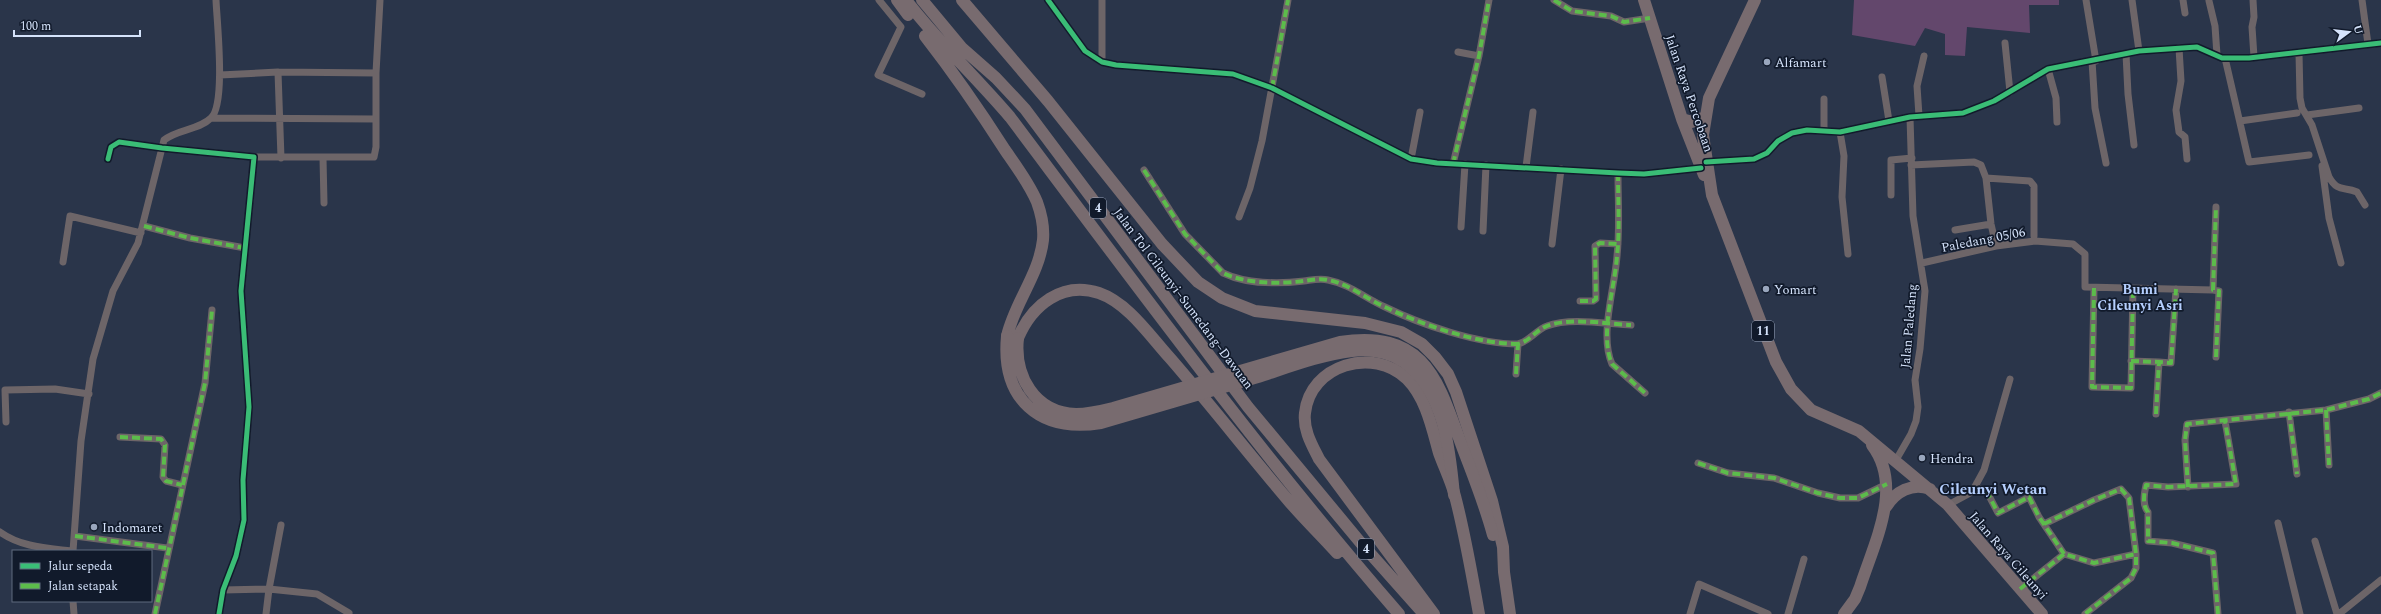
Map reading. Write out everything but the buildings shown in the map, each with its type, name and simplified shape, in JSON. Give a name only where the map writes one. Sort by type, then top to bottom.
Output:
[{"type":"highway","points":[[897,0],[992,129],[1028,184],[1036,201],[1042,220],[1043,239],[1039,261],[1010,322],[1019,369],[1032,393],[1043,404],[1058,410],[1075,414],[1113,408],[1340,342],[1376,340],[1394,345],[1411,353],[1434,375],[1447,402],[1484,502],[1504,572]]},
{"type":"highway","name":"4","points":[[906,0],[933,35],[985,88],[1010,117],[1184,350],[1347,554],[1399,614]]},
{"type":"highway","name":"Jalan Tol Cileunyi–Sumedang–Dawuan","points":[[922,0],[962,48],[996,78],[1025,109],[1248,407],[1360,542],[1424,614]]},
{"type":"highway","points":[[962,0],[1043,95],[1162,244],[1198,282],[1222,298],[1255,311],[1365,323],[1401,332],[1422,344],[1436,357],[1448,374],[1464,413],[1496,514],[1503,548],[1504,572],[1510,614]]},
{"type":"highway","name":"Jalan Raya Percobaan","points":[[1644,0],[1682,120],[1704,165],[1712,195]]},
{"type":"highway","name":"11","points":[[1704,165],[1705,116],[1709,98],[1755,0]]},
{"type":"highway","points":[[1682,120],[1692,122],[1705,116]]},
{"type":"highway","name":"Jalan Raya Cileunyi","points":[[1712,195],[1776,362],[1788,384],[1800,400],[1812,410],[1859,431],[1930,489],[1948,505],[2042,614]]},
{"type":"highway","points":[[1393,614],[1289,501],[1142,326],[1113,300],[1088,291],[1071,291],[1055,295],[1032,313],[1012,337],[1005,356],[1007,373],[1022,401],[1050,421],[1082,426],[1109,421],[1330,355],[1371,351],[1389,354],[1404,362],[1417,373],[1427,386],[1434,402],[1448,450],[1454,495],[1479,614]]},
{"type":"highway","points":[[1434,614],[1322,464],[1310,442],[1304,414],[1308,400],[1315,387],[1324,376],[1337,368],[1353,363],[1369,362],[1383,364],[1407,379],[1424,405],[1454,495]]},
{"type":"highway","name":"11","points":[[1844,614],[1855,598],[1860,587],[1885,509],[1887,484],[1880,458],[1859,431]]},
{"type":"highway","points":[[1885,509],[1893,496],[1906,489],[1919,486],[1930,489]]},
{"type":"highway","points":[[1474,586],[1483,614]]},
{"type":"street","points":[[212,118],[219,97],[220,74],[216,0]]},
{"type":"street","points":[[108,159],[111,147],[119,142],[162,148],[254,157],[374,157],[376,73],[380,0]]},
{"type":"street","points":[[879,0],[901,28],[878,75],[922,94]]},
{"type":"street","points":[[1048,0],[1085,51],[1102,62],[1116,65],[1227,73],[1272,88],[1411,159],[1453,164],[1644,174],[1754,159],[1767,153],[1778,141],[1792,133],[1824,130],[1840,132],[1910,117],[1963,113],[1987,104],[2048,69],[2139,51],[2197,47],[2226,58],[2300,54],[2381,43]]},
{"type":"street","points":[[1102,0],[1102,62]]},
{"type":"street","points":[[1238,217],[1250,188],[1272,88],[1288,0]]},
{"type":"street","points":[[1453,164],[1479,56],[1489,0]]},
{"type":"street","points":[[1554,0],[1572,11],[1611,16],[1624,22],[1650,18]]},
{"type":"street","points":[[2086,0],[2094,61],[2095,108],[2106,163]]},
{"type":"street","points":[[2132,0],[2139,51]]},
{"type":"street","points":[[2183,0],[2185,14]]},
{"type":"street","points":[[2210,0],[2215,26],[2217,55]]},
{"type":"street","points":[[2253,0],[2254,17],[2252,27],[2254,57]]},
{"type":"street","points":[[2362,0],[2368,44]]},
{"type":"street","points":[[2005,44],[2010,92]]},
{"type":"street","points":[[2179,48],[2181,81],[2176,110],[2179,132],[2185,137],[2187,159]]},
{"type":"street","points":[[1458,52],[1479,56]]},
{"type":"street","points":[[2126,54],[2128,94],[2134,145]]},
{"type":"street","points":[[2300,54],[2300,98],[2312,125],[2321,158],[2329,218],[2341,263]]},
{"type":"street","points":[[1919,116],[1917,86],[1924,56]]},
{"type":"street","points":[[2226,58],[2249,162],[2309,155]]},
{"type":"street","points":[[2048,69],[2056,98],[2057,122]]},
{"type":"street","points":[[220,74],[278,72],[376,73]]},
{"type":"street","points":[[278,72],[281,158]]},
{"type":"street","points":[[1882,77],[1889,121]]},
{"type":"street","points":[[1824,99],[1824,130]]},
{"type":"street","points":[[2307,115],[2358,108]]},
{"type":"street","points":[[1411,159],[1420,112]]},
{"type":"street","points":[[1526,167],[1533,112]]},
{"type":"street","points":[[2240,121],[2297,113]]},
{"type":"street","name":"Jalan Paledang","points":[[1896,460],[1911,434],[1918,407],[1915,380],[1920,349],[1925,291],[1922,263],[1912,216],[1910,117]]},
{"type":"street","points":[[72,550],[75,536],[81,441],[93,360],[114,291],[138,243],[164,140],[172,134],[205,123],[212,118],[376,120]]},
{"type":"street","points":[[1840,132],[1844,156],[1842,197],[1848,254]]},
{"type":"street","points":[[219,614],[223,590],[236,556],[244,520],[243,480],[249,407],[241,291],[254,157]]},
{"type":"street","points":[[323,158],[324,203]]},
{"type":"street","points":[[2321,158],[2333,185],[2340,189],[2357,192],[2365,205]]},
{"type":"street","points":[[1891,195],[1891,160],[1912,162],[1974,162],[1981,165],[1986,178],[1991,224],[1996,246]]},
{"type":"street","points":[[1461,227],[1466,164]]},
{"type":"street","points":[[1483,231],[1486,165]]},
{"type":"street","points":[[1552,244],[1558,211],[1561,169]]},
{"type":"street","points":[[1144,170],[1185,234],[1223,273],[1231,277],[1276,282],[1327,279],[1355,289],[1373,302],[1415,320],[1497,344],[1518,344],[1527,341],[1530,336],[1547,326],[1579,322],[1631,325]]},
{"type":"street","points":[[1618,173],[1618,244],[1616,273],[1607,323],[1610,358],[1612,364],[1645,393]]},
{"type":"street","points":[[1986,178],[2030,181],[2034,186],[2034,236]]},
{"type":"street","points":[[2213,290],[2216,207]]},
{"type":"street","points":[[63,262],[70,216],[245,248]]},
{"type":"street","points":[[1955,230],[1991,224]]},
{"type":"street","name":"Paledang 05/06","points":[[1922,263],[1996,246],[2035,242],[2073,244],[2085,254],[2085,287],[2094,288]]},
{"type":"street","points":[[1580,301],[1593,301],[1596,299],[1597,244],[1618,244]]},
{"type":"street","points":[[2133,289],[2131,388],[2092,387],[2094,288],[2219,291],[2216,357]]},
{"type":"street","points":[[2131,361],[2171,363],[2176,289]]},
{"type":"street","points":[[155,614],[167,548],[204,383],[212,310]]},
{"type":"street","points":[[1516,374],[1518,344]]},
{"type":"street","points":[[2156,414],[2159,362]]},
{"type":"street","points":[[1948,505],[1966,497],[1975,488],[1984,470],[2010,379]]},
{"type":"street","points":[[6,422],[5,390],[55,389],[89,394]]},
{"type":"street","points":[[2188,487],[2185,426],[2187,424],[2225,421],[2289,412],[2326,410],[2369,399],[2381,393]]},
{"type":"street","points":[[2326,410],[2329,465]]},
{"type":"street","points":[[2289,412],[2297,474]]},
{"type":"street","points":[[2218,614],[2213,553],[2172,543],[2148,541],[2148,512],[2145,508],[2143,496],[2146,485],[2188,487],[2236,484],[2225,421]]},
{"type":"street","points":[[120,437],[161,439],[165,445],[163,476],[166,481],[182,485]]},
{"type":"street","points":[[1698,463],[1728,473],[1758,475],[1780,480],[1818,493],[1840,498],[1858,498],[1887,484]]},
{"type":"street","points":[[1975,488],[1986,490],[1998,513],[2029,497],[2044,524],[2064,554],[2094,563],[2136,554]]},
{"type":"street","points":[[2044,524],[2121,489],[2129,498],[2136,554],[2136,568],[2131,578],[2085,614]]},
{"type":"street","points":[[2278,523],[2300,614]]},
{"type":"street","points":[[266,614],[281,525]]},
{"type":"street","points":[[0,532],[9,539],[31,548],[58,550]]},
{"type":"street","points":[[75,536],[167,548]]},
{"type":"street","points":[[2315,541],[2338,614],[2381,580]]},
{"type":"street","points":[[2020,589],[2064,554]]},
{"type":"street","points":[[1788,614],[1804,559]]},
{"type":"street","points":[[1690,614],[1699,584],[1768,614]]},
{"type":"street","points":[[223,590],[269,589],[317,594],[349,613]]},
{"type":"street","points":[[73,602],[74,614]]},
{"type":"shaded area","points":[[1854,0],[2059,0],[2059,5],[2029,5],[2030,33],[1967,27],[1965,56],[1945,55],[1945,34],[1925,28],[1915,46],[1852,35]]},
{"type":"marked path","points":[[1272,88],[1288,0]]},
{"type":"marked path","points":[[1453,164],[1479,56],[1489,0]]},
{"type":"marked path","points":[[1554,0],[1572,11],[1611,16],[1624,22],[1650,18]]},
{"type":"marked path","points":[[1144,170],[1185,234],[1223,273],[1232,277],[1263,282],[1284,283],[1319,279],[1328,280],[1350,288],[1385,307],[1433,327],[1486,341],[1518,344]]},
{"type":"marked path","points":[[1618,173],[1618,246],[1607,325],[1608,352],[1612,364],[1645,393]]},
{"type":"marked path","points":[[2216,207],[2213,290],[2219,291],[2216,357]]},
{"type":"marked path","points":[[144,226],[190,238],[245,248]]},
{"type":"marked path","points":[[1580,301],[1593,301],[1596,299],[1595,246],[1600,243],[1618,244]]},
{"type":"marked path","points":[[2094,288],[2092,387],[2131,388],[2133,289]]},
{"type":"marked path","points":[[2156,414],[2159,362],[2171,363],[2176,289]]},
{"type":"marked path","points":[[155,614],[205,383],[212,310]]},
{"type":"marked path","points":[[1516,374],[1518,344],[1522,343],[1547,326],[1556,323],[1577,321],[1631,325]]},
{"type":"marked path","points":[[2131,361],[2159,362]]},
{"type":"marked path","points":[[2188,487],[2185,440],[2187,424],[2326,410],[2369,399],[2381,393]]},
{"type":"marked path","points":[[2326,410],[2329,465]]},
{"type":"marked path","points":[[2289,412],[2297,474]]},
{"type":"marked path","points":[[2218,614],[2213,553],[2172,543],[2148,541],[2148,512],[2144,499],[2146,485],[2168,487],[2236,484],[2225,421]]},
{"type":"marked path","points":[[120,437],[161,439],[165,445],[163,477],[166,481],[182,485]]},
{"type":"marked path","points":[[1698,463],[1728,473],[1774,478],[1818,493],[1840,498],[1858,498],[1887,484]]},
{"type":"marked path","points":[[1975,488],[1986,490],[1998,513],[2029,497],[2039,517],[2064,554]]},
{"type":"marked path","points":[[2044,524],[2121,489],[2129,498],[2136,554],[2136,568],[2131,578],[2085,614]]},
{"type":"marked path","points":[[75,536],[167,548]]},
{"type":"marked path","points":[[2020,589],[2064,554],[2094,563],[2136,554]]},
{"type":"cycle path","points":[[1048,0],[1085,51],[1102,62],[1116,65],[1233,74],[1272,88],[1411,159],[1437,163],[1644,174],[1701,168]]},
{"type":"cycle path","points":[[1706,162],[1754,159],[1767,153],[1778,141],[1792,133],[1807,130],[1840,132],[1910,117],[1963,113],[1994,101],[2048,69],[2139,51],[2197,47],[2222,58],[2249,58],[2381,43]]},
{"type":"cycle path","points":[[108,159],[111,147],[119,142],[162,148],[254,157],[241,291],[249,407],[243,480],[244,520],[236,556],[223,590],[219,614]]},
{"type":"place","name":"Alfamart","points":[[1767,62]]},
{"type":"place","name":"Yomart","points":[[1766,289]]},
{"type":"place","name":"Hendra","points":[[1922,458]]},
{"type":"place","name":"Indomaret","points":[[94,527]]},
{"type":"district","name":"Bumi Cileunyi Asri","points":[[2140,298]]},
{"type":"district","name":"Cileunyi Wetan","points":[[1993,489]]}]
